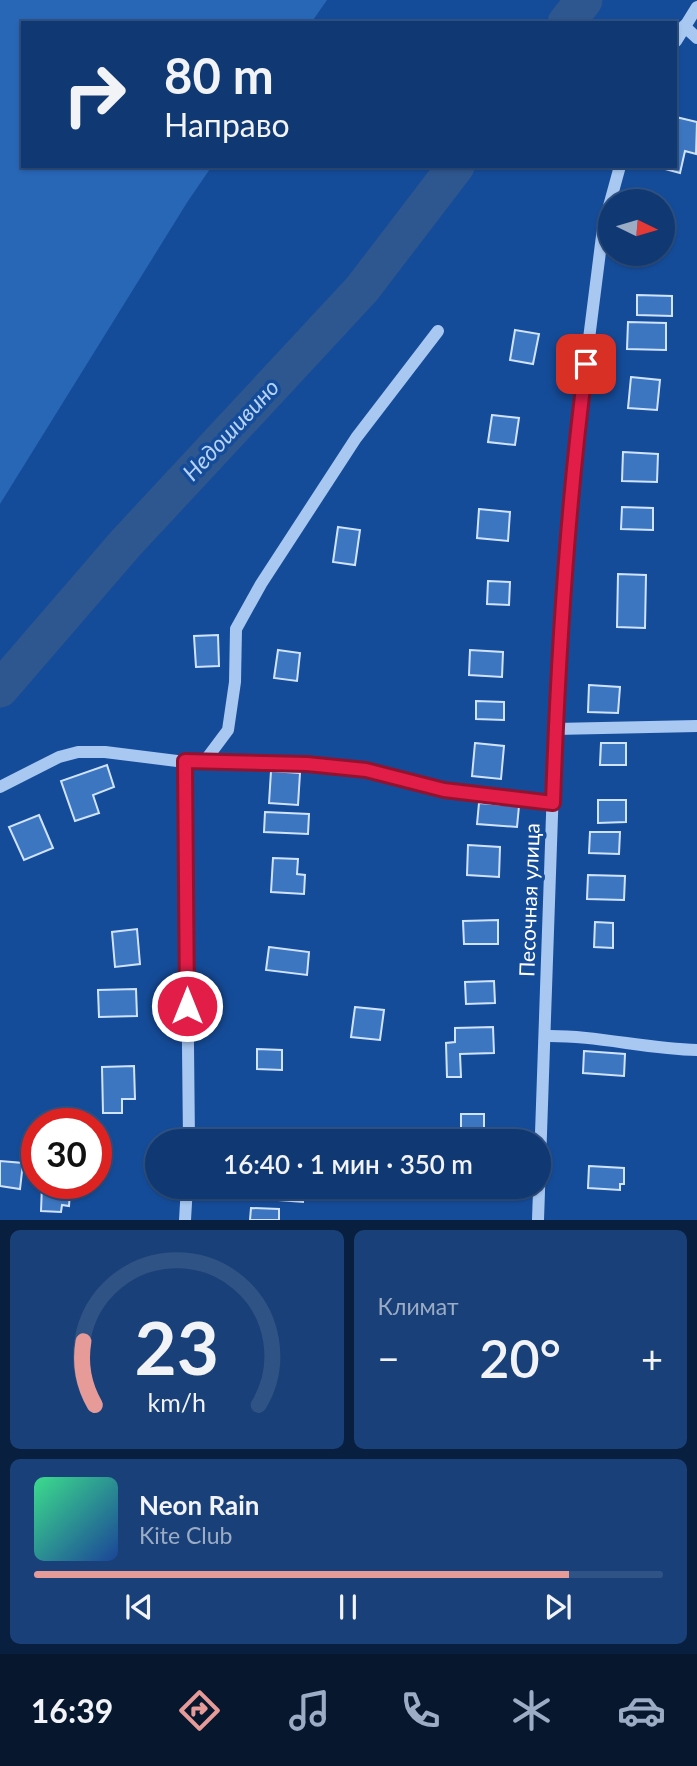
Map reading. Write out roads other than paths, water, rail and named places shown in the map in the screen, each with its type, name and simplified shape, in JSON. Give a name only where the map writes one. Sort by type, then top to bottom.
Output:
[{"type":"street","points":[[677,39],[697,7]]},
{"type":"street","points":[[684,26],[697,38]]},
{"type":"street","name":"Песочная улица","points":[[541,1129],[555,729],[572,473],[603,228],[619,168]]},
{"type":"street","points":[[204,762],[228,730],[235,682],[236,629],[261,584],[356,438],[438,331]]},
{"type":"street","points":[[555,729],[697,726]]},
{"type":"street","points":[[0,787],[59,757],[78,752],[105,752],[185,761],[307,764],[366,770],[444,790],[553,803]]},
{"type":"street","points":[[185,761],[189,1129]]},
{"type":"street","points":[[545,1036],[572,1035],[667,1049],[697,1050]]},
{"type":"street","points":[[185,1220],[186,1199]]},
{"type":"street","name":"Песочная улица","points":[[538,1199],[538,1220]]},
{"type":"waterway","name":"Недошивино","points":[[568,21],[584,0]]},
{"type":"waterway","name":"Недошивино","points":[[0,689],[125,544],[362,289],[454,168]]}]
